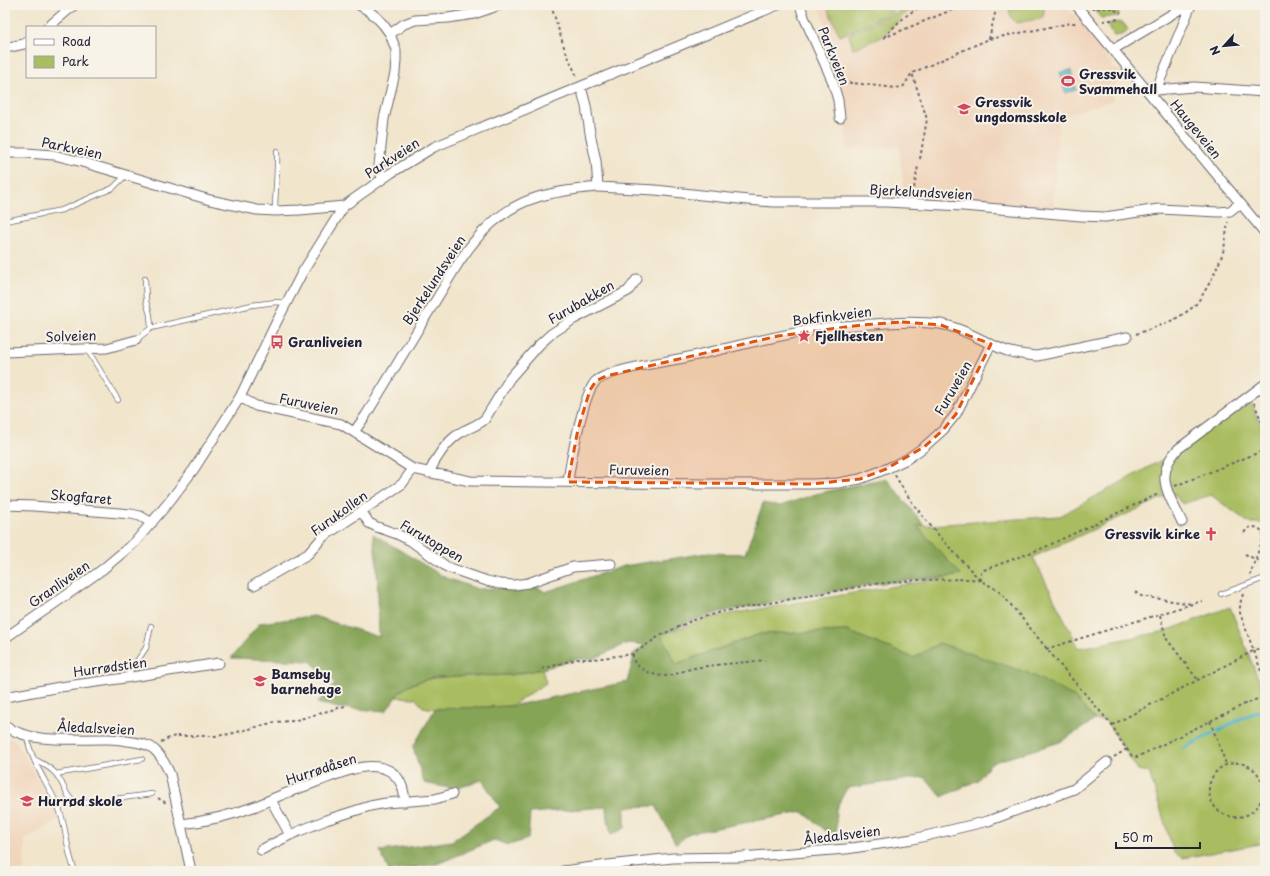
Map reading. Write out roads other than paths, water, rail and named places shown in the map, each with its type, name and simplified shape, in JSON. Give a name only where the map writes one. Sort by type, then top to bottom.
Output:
[{"type":"street","points":[[49,26],[74,5]]},
{"type":"street","points":[[359,5],[378,17],[385,25],[396,50],[395,74],[384,119],[379,165],[382,179]]},
{"type":"street","points":[[390,34],[404,24],[415,20],[448,18],[474,14],[500,5]]},
{"type":"street","name":"Parkveien","points":[[5,153],[54,155],[125,174],[210,200],[257,210],[300,210],[344,206],[382,179],[434,147],[778,5]]},
{"type":"street","name":"Parkveien","points":[[800,5],[832,80],[838,100],[840,118]]},
{"type":"street","name":"Haugeveien","points":[[1076,5],[1153,92],[1240,203],[1262,222],[1265,233]]},
{"type":"street","points":[[1114,49],[1188,5]]},
{"type":"street","points":[[1153,92],[1191,5]]},
{"type":"street","points":[[5,48],[26,43]]},
{"type":"street","points":[[581,87],[596,161],[598,187]]},
{"type":"street","points":[[1153,92],[1194,87],[1265,92]]},
{"type":"street","name":"Bjerkelundsveien","points":[[354,432],[366,415],[467,249],[496,218],[538,197],[598,187],[655,190],[774,202],[911,203],[1105,217],[1159,210],[1230,211],[1240,203]]},
{"type":"street","name":"Granliveien","points":[[5,638],[72,592],[102,569],[134,542],[169,502],[194,469],[240,397],[302,273],[344,206]]},
{"type":"street","name":"Furubakken","points":[[429,474],[437,457],[449,442],[458,434],[479,424],[485,419],[510,378],[539,345],[551,334],[574,319],[628,291],[638,279]]},
{"type":"street","name":"Bokfinkveien","points":[[568,482],[569,468],[578,429],[590,390],[596,381],[606,376],[630,369],[726,349],[778,336],[818,329],[902,322],[942,324],[963,331],[1007,351],[1037,356],[1127,338]]},
{"type":"street","name":"Solveien","points":[[5,352],[107,348],[136,340]]},
{"type":"street","name":"Furuveien","points":[[240,397],[256,406],[341,424],[413,469],[429,474],[470,481],[838,483],[860,479],[907,459],[924,447],[943,430],[956,414],[991,344]]},
{"type":"street","points":[[1182,522],[1166,490],[1165,469],[1172,455],[1192,438],[1265,384]]},
{"type":"street","name":"Furukollen","points":[[254,585],[308,554],[323,537],[402,484],[413,469]]},
{"type":"street","name":"Skogfaret","points":[[5,505],[131,514],[140,516],[152,523]]},
{"type":"street","name":"Furutoppen","points":[[362,512],[369,523],[411,541],[447,567],[487,582],[514,585],[528,583],[556,578],[574,567],[611,564]]},
{"type":"street","name":"Hurrødstien","points":[[5,697],[14,694],[219,663]]},
{"type":"street","name":"Åledalsveien","points":[[5,725],[15,732],[27,736],[42,738],[111,739],[141,743],[152,747],[165,763],[170,774],[182,824]]},
{"type":"street","name":"Åledalsveien","points":[[563,871],[608,864],[673,858],[741,856],[846,849],[913,839],[988,821],[1074,789],[1107,762]]},
{"type":"street","name":"Hurrødåsen","points":[[182,824],[220,818],[338,774],[360,768],[377,767],[389,770],[403,786],[405,802]]},
{"type":"street","points":[[262,850],[290,835],[326,820],[370,806],[386,803],[434,799],[452,794]]},
{"type":"street","points":[[271,800],[290,835]]},
{"type":"street","points":[[182,824],[191,871]]},
{"type":"lane","points":[[275,211],[275,192],[278,171],[277,151]]},
{"type":"lane","points":[[5,222],[62,210],[106,192],[120,182],[125,174]]},
{"type":"lane","points":[[145,279],[146,301],[150,315],[150,328]]},
{"type":"lane","points":[[136,340],[150,328],[252,305],[276,302],[286,303]]},
{"type":"lane","points":[[88,349],[118,400]]},
{"type":"lane","points":[[1221,594],[1265,578]]},
{"type":"lane","points":[[125,678],[146,648],[151,626]]},
{"type":"lane","points":[[27,736],[28,747],[58,806],[64,822],[70,861],[75,871]]},
{"type":"lane","points":[[33,758],[56,774],[67,796],[77,804],[152,794]]},
{"type":"lane","points":[[56,774],[142,759]]},
{"type":"water","points":[[1071,70],[1076,90],[1065,93],[1060,72]]},
{"type":"waterway","points":[[1218,731],[1242,718],[1265,709]]},
{"type":"waterway","points":[[1184,748],[1213,733]]},
{"type":"place","name":"Gressvik Svømmehall","points":[[1068,81]]},
{"type":"place","name":"Gressvik ungdomsskole","points":[[964,109]]},
{"type":"place","name":"Fjellhesten","points":[[804,336]]},
{"type":"place","name":"Granliveien","points":[[277,342]]},
{"type":"place","name":"Gressvik kirke","points":[[1211,534]]},
{"type":"place","name":"Bamseby barnehage","points":[[260,681]]},
{"type":"place","name":"Hurrød skole","points":[[27,801]]}]
